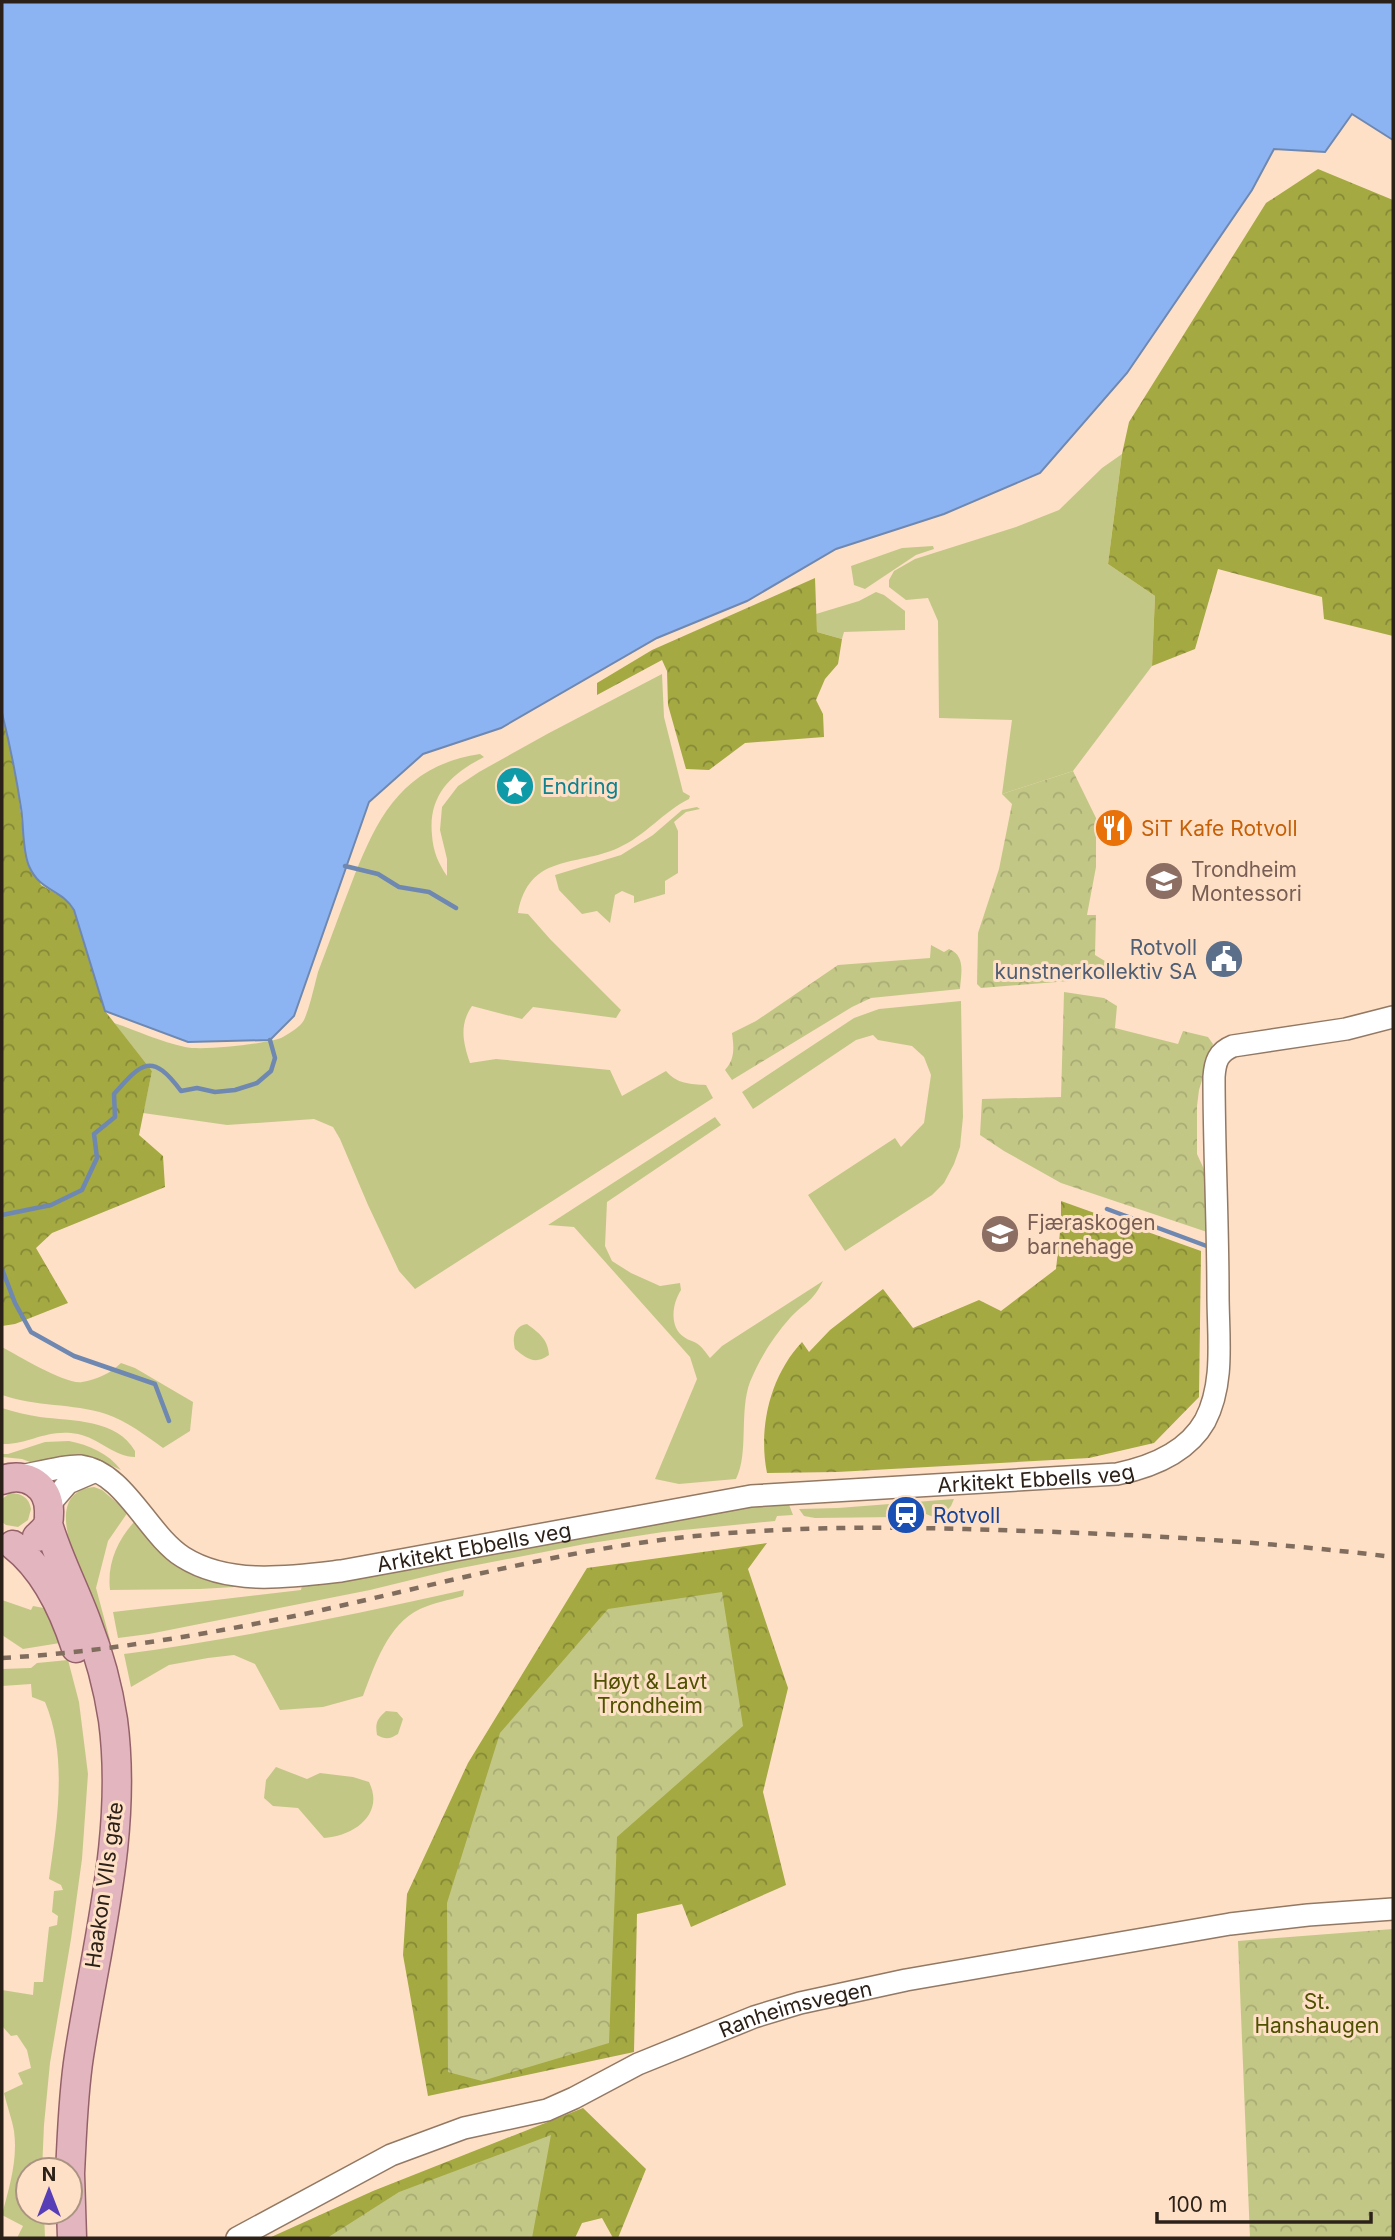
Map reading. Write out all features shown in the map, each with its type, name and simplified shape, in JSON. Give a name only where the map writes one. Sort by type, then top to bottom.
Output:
[{"type":"main road","points":[[6,1478],[25,1478],[41,1488],[49,1515],[31,1541],[8,1543]]},
{"type":"main road","name":"Haakon VIIs gate","points":[[49,1515],[53,1541],[88,1623],[103,1669],[113,1719],[117,1772],[116,1827],[78,2060],[71,2156]]},
{"type":"main road","name":"Haakon VIIs gate","points":[[8,1543],[29,1557],[69,1628],[84,1671],[94,1719],[99,1770],[98,1826],[93,1870],[61,2056],[53,2156]]},
{"type":"street","name":"Arkitekt Ebbells veg","points":[[96,1471],[121,1491],[163,1540],[182,1557],[229,1574],[270,1577],[341,1571],[751,1496],[1117,1474],[1144,1467],[1173,1454],[1194,1435],[1206,1418],[1216,1386],[1218,1276],[1214,1077],[1219,1056],[1233,1046],[1346,1029],[1393,1017]]},
{"type":"street","points":[[6,1478],[71,1466],[96,1471]]},
{"type":"street","points":[[49,1515],[68,1483],[96,1471]]},
{"type":"street","name":"Ranheimsvegen","points":[[237,2238],[391,2155],[464,2128],[547,2110],[638,2064],[754,2017],[800,2003],[906,1980],[1230,1924],[1393,1909]]},
{"type":"green space","points":[[1318,169],[1393,200],[1393,636],[1324,619],[1322,597],[1218,569],[1195,649],[1152,666],[1155,596],[1108,564],[1122,454],[1129,422],[1266,203]]},
{"type":"green space","points":[[1122,454],[1108,564],[1155,596],[1152,666],[1073,771],[1002,794],[1012,720],[939,718],[938,621],[928,598],[906,600],[889,587],[889,580],[894,571],[915,559],[1016,527],[1059,510],[1102,468]]},
{"type":"green space","points":[[933,546],[934,549],[916,555],[865,589],[854,585],[851,566],[902,548]]},
{"type":"green space","points":[[815,578],[817,632],[842,639],[838,664],[825,679],[816,700],[823,714],[824,737],[745,743],[709,770],[686,769],[668,705],[667,671],[662,660],[597,695],[597,683],[652,650]]},
{"type":"green space","points":[[876,592],[905,611],[905,630],[844,632],[842,639],[817,632],[816,614],[859,601]]},
{"type":"green space","points":[[662,674],[664,717],[683,792],[690,796],[689,799],[618,848],[543,871],[532,880],[518,913],[528,914],[621,1010],[616,1018],[533,1007],[522,1019],[472,1006],[465,1020],[464,1041],[470,1063],[496,1059],[610,1070],[622,1096],[666,1071],[679,1081],[706,1085],[713,1098],[415,1289],[399,1271],[333,1127],[314,1119],[227,1125],[143,1113],[152,1071],[114,1023],[167,1042],[193,1048],[261,1042],[281,1038],[289,1033],[304,1019],[318,972],[370,839],[395,800],[411,783],[430,770],[453,760],[480,754],[484,757],[461,771],[444,787],[434,808],[433,846],[447,876],[447,859],[440,830],[442,807],[458,786],[549,733]]},
{"type":"green space","points":[[2,713],[15,765],[25,848],[41,885],[69,901],[105,1011],[152,1071],[139,1135],[163,1156],[165,1187],[52,1233],[36,1248],[68,1303],[15,1324],[2,1326]]},
{"type":"green space","points":[[1073,771],[1096,818],[1096,867],[1087,915],[1096,915],[1095,955],[1105,961],[1107,978],[981,988],[977,984],[978,933],[999,869],[1012,804],[1002,794]]},
{"type":"green space","points":[[697,807],[700,809],[686,812],[674,822],[678,831],[678,873],[665,881],[665,894],[634,903],[634,896],[622,891],[615,895],[610,923],[597,911],[582,914],[559,890],[555,875],[621,855],[653,835],[682,810]]},
{"type":"green space","points":[[931,945],[944,952],[949,949],[958,956],[961,966],[960,989],[871,998],[732,1080],[725,1070],[733,1053],[732,1033],[756,1021],[838,965],[930,958]]},
{"type":"green space","points":[[1064,992],[1104,998],[1117,1006],[1115,1028],[1178,1044],[1183,1031],[1208,1037],[1213,1044],[1197,1106],[1197,1154],[1208,1178],[1210,1233],[1061,1183],[980,1135],[982,1099],[1061,1097]]},
{"type":"green space","points":[[961,1001],[963,1117],[960,1147],[954,1164],[944,1183],[932,1195],[845,1251],[808,1195],[895,1138],[901,1147],[924,1123],[931,1075],[924,1057],[912,1046],[878,1040],[873,1035],[856,1040],[753,1109],[742,1092],[854,1018],[879,1009]]},
{"type":"green space","points":[[715,1117],[721,1125],[607,1202],[605,1246],[612,1261],[660,1286],[680,1283],[681,1290],[674,1308],[676,1327],[679,1333],[700,1346],[710,1358],[722,1346],[823,1281],[812,1298],[790,1318],[767,1348],[750,1382],[745,1406],[742,1457],[736,1479],[679,1484],[655,1479],[697,1379],[690,1357],[574,1227],[548,1225]]},
{"type":"green space","points":[[1061,1201],[1201,1251],[1199,1397],[1154,1443],[1089,1458],[837,1472],[767,1473],[764,1438],[769,1403],[782,1370],[802,1342],[809,1352],[830,1330],[883,1289],[913,1328],[979,1300],[1001,1311],[1056,1269]]},
{"type":"green space","points":[[527,1324],[545,1341],[549,1355],[544,1358],[531,1360],[515,1349],[515,1333],[519,1327]]},
{"type":"green space","points":[[2,1347],[75,1382],[98,1378],[121,1363],[135,1368],[193,1402],[190,1431],[163,1448],[129,1424],[106,1414],[2,1395]]},
{"type":"green space","points":[[2,1408],[105,1427],[127,1441],[135,1451],[135,1457],[120,1454],[78,1434],[56,1433],[2,1444]]},
{"type":"green space","points":[[69,1441],[98,1451],[121,1470],[93,1457],[30,1462],[2,1457],[2,1454],[45,1442]]},
{"type":"green space","points":[[94,1487],[102,1490],[128,1512],[108,1541],[96,1588],[110,1640],[104,1641],[74,1557],[66,1526],[66,1512],[70,1500],[79,1491]]},
{"type":"green space","points":[[10,1493],[24,1497],[31,1509],[28,1520],[18,1527],[2,1522],[2,1499]]},
{"type":"green space","points":[[954,1499],[940,1518],[911,1511],[897,1517],[815,1518],[804,1516],[799,1509],[838,1508]]},
{"type":"green space","points":[[788,1502],[793,1515],[777,1516],[775,1521],[663,1532],[585,1544],[149,1634],[118,1638],[113,1612],[301,1590],[302,1585],[740,1508]]},
{"type":"green space","points":[[134,1522],[149,1537],[267,1585],[110,1590],[114,1553]]},
{"type":"green space","points":[[767,1543],[748,1569],[788,1688],[763,1792],[786,1885],[691,1927],[682,1904],[637,1914],[634,2052],[428,2096],[403,1955],[407,1894],[468,1763],[587,1568]]},
{"type":"green space","points":[[464,1590],[463,1596],[420,1609],[399,1625],[384,1647],[363,1696],[323,1707],[280,1710],[255,1664],[234,1655],[169,1665],[131,1687],[124,1654],[252,1634]]},
{"type":"green space","name":"Høyt & Lavt Trondheim","points":[[722,1592],[743,1726],[617,1837],[609,2043],[482,2081],[448,2072],[447,1903],[500,1733],[608,1609]]},
{"type":"green space","points":[[2,1600],[31,1610],[33,1606],[44,1608],[60,1643],[23,1649],[2,1635]]},
{"type":"green space","points":[[68,1660],[79,1702],[88,1774],[82,1859],[50,2063],[43,2156],[15,2156],[14,2131],[4,2093],[23,2084],[18,2073],[31,2068],[27,2050],[17,2035],[11,2036],[2,2026],[2,1990],[33,1995],[34,1982],[43,1982],[49,1927],[57,1925],[58,1916],[52,1912],[54,1891],[63,1890],[61,1885],[49,1879],[59,1790],[52,1723],[45,1702],[32,1697],[31,1684],[2,1686],[2,1669],[31,1668],[37,1663]]},
{"type":"green space","points":[[386,1711],[397,1712],[403,1719],[398,1734],[383,1738],[377,1735],[377,1722]]},
{"type":"green space","points":[[276,1767],[307,1779],[320,1773],[369,1782],[373,1794],[370,1813],[356,1828],[324,1838],[298,1808],[273,1806],[264,1798],[266,1780]]},
{"type":"green space","name":"St. Hanshaugen","points":[[1393,1929],[1393,2238],[1250,2238],[1238,1941]]},
{"type":"green space","points":[[583,2108],[646,2169],[618,2238],[613,2238],[602,2218],[582,2223],[575,2238],[269,2238],[373,2191]]},
{"type":"green space","points":[[551,2135],[532,2238],[327,2238],[399,2192]]},
{"type":"green space","points":[[14,2160],[14,2221],[2,2215]]},
{"type":"green space","points":[[23,2226],[45,2226],[45,2238],[17,2238]]},
{"type":"water","points":[[2,2],[1393,2],[1393,140],[1352,114],[1325,152],[1274,149],[1252,190],[1127,373],[1040,473],[944,514],[836,549],[747,601],[657,638],[501,728],[423,754],[369,802],[294,1016],[270,1040],[188,1042],[105,1011],[74,910],[63,898],[39,881],[29,866],[25,852],[19,796],[2,713]]},
{"type":"waterway","points":[[345,866],[378,874],[399,887],[429,892],[456,908]]},
{"type":"waterway","points":[[2,1215],[51,1205],[82,1190],[97,1158],[94,1134],[115,1117],[114,1094],[140,1069],[154,1066],[181,1091],[197,1088],[215,1092],[235,1090],[257,1083],[271,1071],[275,1058],[270,1040]]},
{"type":"waterway","points":[[1107,1209],[1212,1248]]},
{"type":"waterway","points":[[2,1269],[15,1303],[31,1332],[74,1356],[155,1384],[169,1421]]},
{"type":"railway","points":[[2,1658],[118,1647],[195,1635],[619,1546],[772,1530],[925,1528],[1027,1531],[1210,1540],[1393,1557]]},
{"type":"place","name":"Endring","points":[[515,786]]},
{"type":"place","name":"SiT Kafe Rotvoll","points":[[1114,828]]},
{"type":"place","name":"Trondheim Montessori","points":[[1164,881]]},
{"type":"place","name":"Rotvoll kunstnerkollektiv SA","points":[[1224,959]]},
{"type":"place","name":"Fjæraskogen barnehage","points":[[1000,1234]]},
{"type":"place","name":"Rotvoll","points":[[906,1515]]}]
